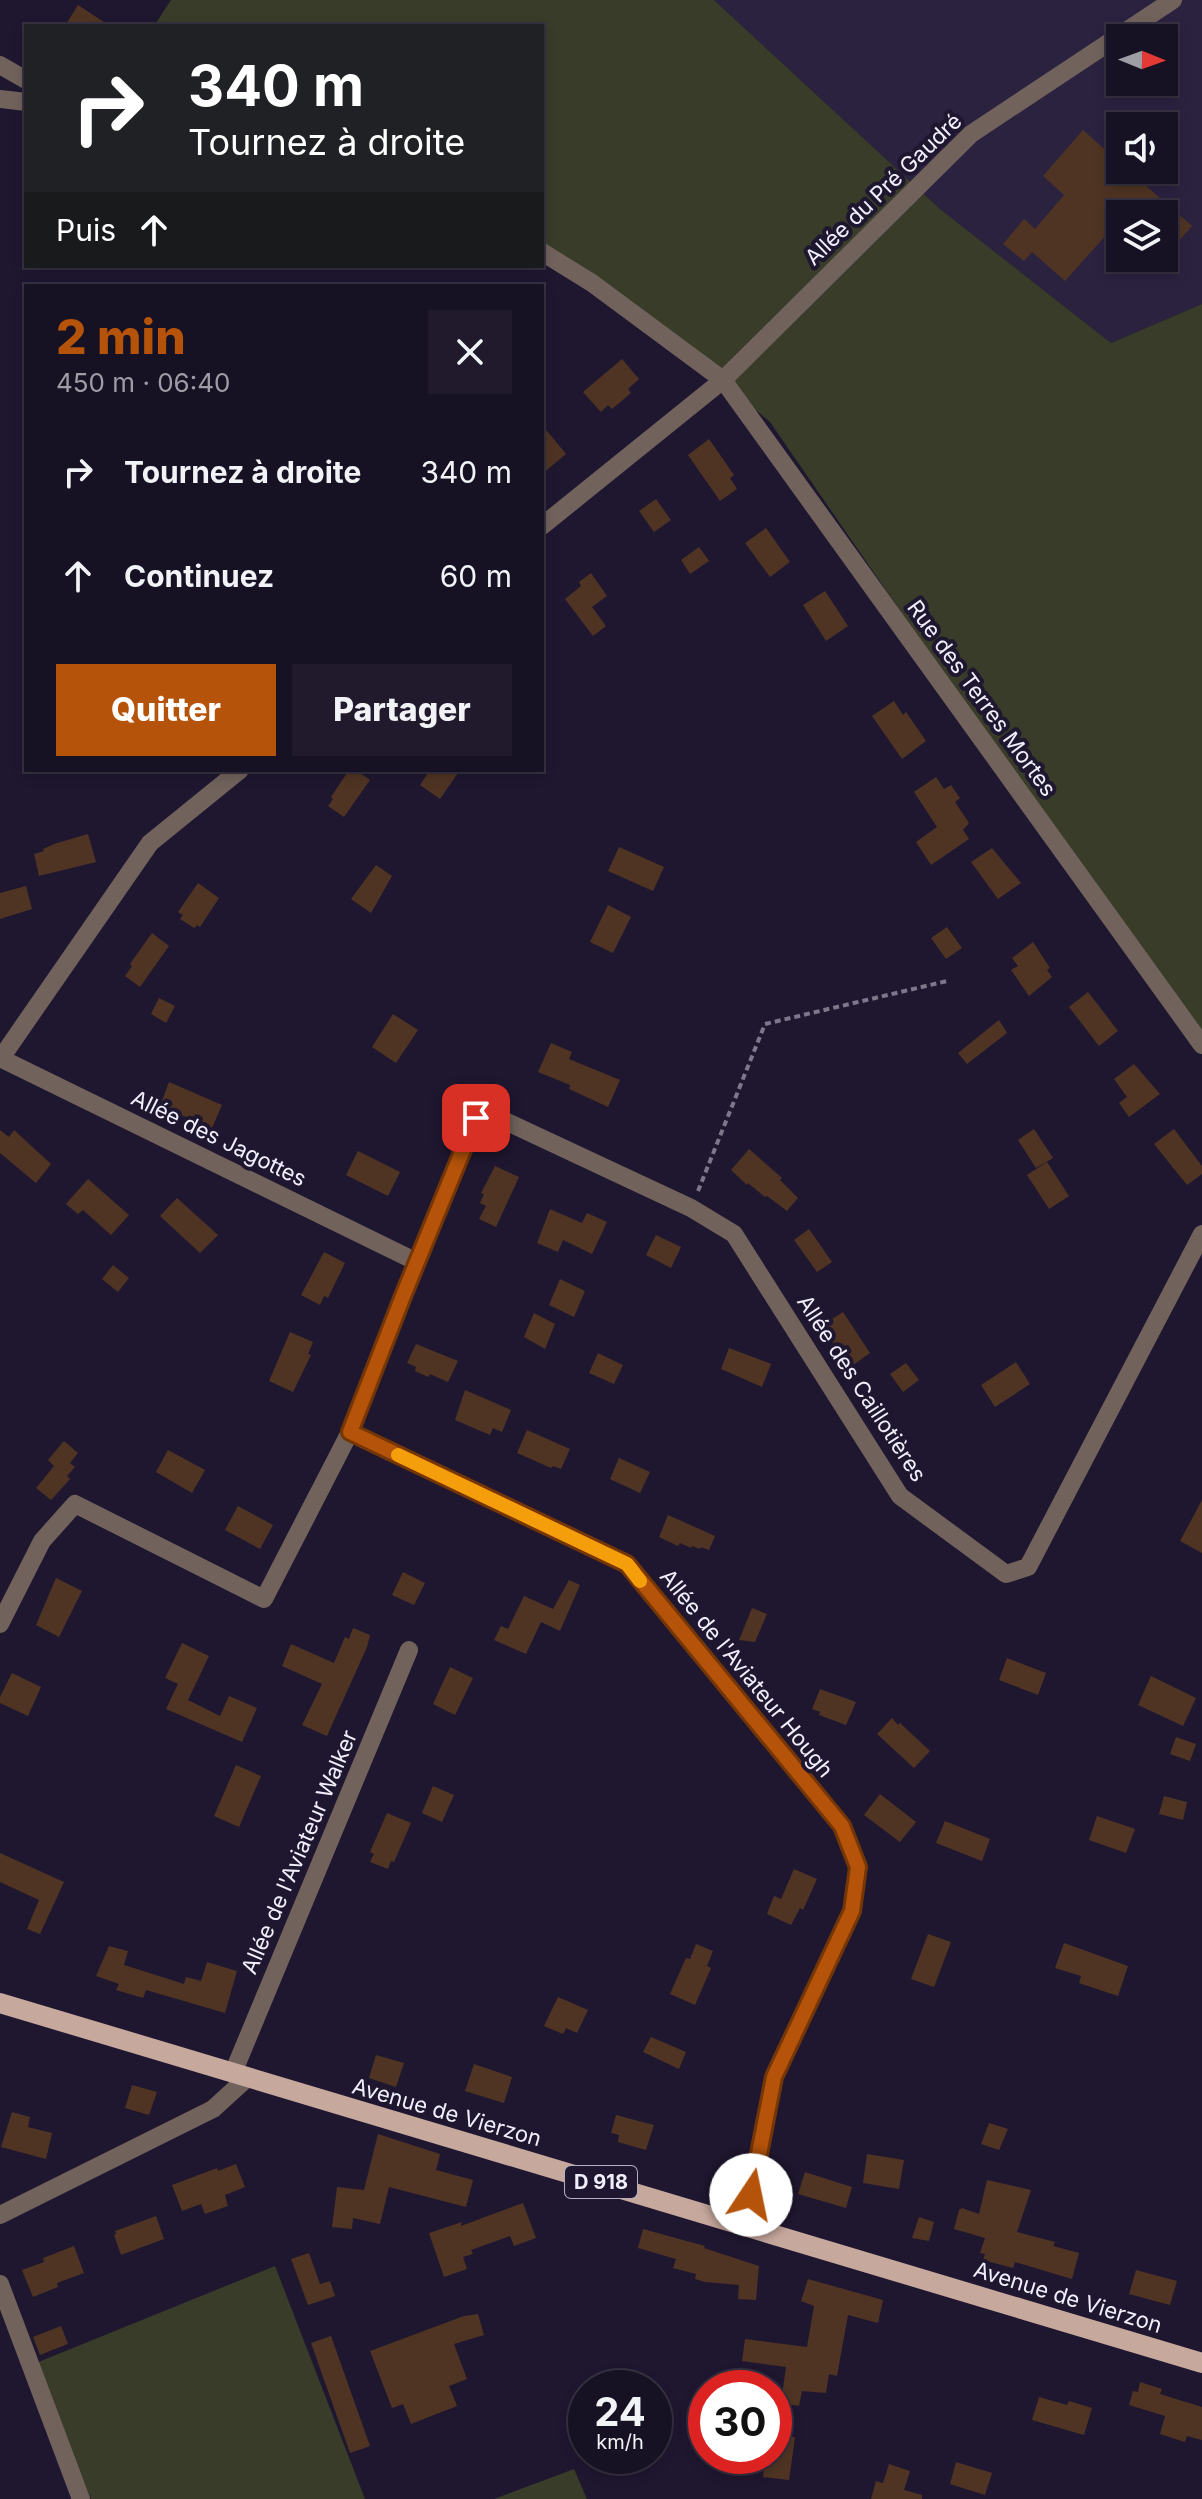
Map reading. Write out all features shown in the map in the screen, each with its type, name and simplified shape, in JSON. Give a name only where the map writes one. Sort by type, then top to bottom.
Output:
[{"type":"main road","name":"Avenue de Vierzon","points":[[0,2003],[1202,2363]]},
{"type":"street","name":"Allée du Pré Gaudré","points":[[544,524],[723,380],[971,134],[1173,0]]},
{"type":"street","points":[[0,65],[24,79]]},
{"type":"street","points":[[0,99],[24,102]]},
{"type":"street","name":"Rue des Terres Mortes","points":[[544,253],[592,283],[723,380],[1202,1045]]},
{"type":"street","points":[[0,1058],[150,843],[238,772]]},
{"type":"street","name":"Allée des Jagottes","points":[[0,1058],[417,1262]]},
{"type":"street","name":"Allée des Caillotières","points":[[417,1262],[476,1118],[488,1113],[691,1208],[734,1234],[900,1496],[1006,1574],[1028,1567],[1202,1234]]},
{"type":"street","points":[[0,1624],[42,1541],[75,1504],[264,1599],[350,1432],[417,1262]]},
{"type":"street","name":"Allée de l'Aviateur Hough","points":[[350,1432],[627,1564],[842,1826],[858,1867],[852,1911],[774,2077],[745,2224]]},
{"type":"street","name":"Allée de l'Aviateur Walker","points":[[240,2076],[409,1650]]},
{"type":"street","points":[[0,2215],[213,2109],[240,2076]]},
{"type":"street","points":[[0,2284],[81,2499]]},
{"type":"path","points":[[691,1208],[765,1024],[947,981]]},
{"type":"shaded area","points":[[714,0],[1202,0],[1202,304],[1111,343],[940,209]]},
{"type":"green space","points":[[171,0],[714,0],[940,209],[1111,343],[1202,304],[1202,1048],[770,422],[648,319],[544,255],[544,24],[155,24]]},
{"type":"green space","points":[[275,2266],[365,2499],[91,2499],[36,2363]]},
{"type":"green space","points":[[568,2471],[568,2474],[576,2474],[587,2499],[494,2499]]},
{"type":"building","points":[[78,5],[107,24],[66,24]]},
{"type":"building","points":[[1083,130],[1106,151],[1106,184],[1144,184],[1162,200],[1106,200],[1106,235],[1065,281],[1032,252],[1024,261],[1003,244],[1024,219],[1035,229],[1064,195],[1043,176]]},
{"type":"building","points":[[1178,214],[1192,226],[1178,242]]},
{"type":"building","points":[[622,359],[639,379],[628,389],[631,393],[612,409],[608,405],[601,412],[583,392]]},
{"type":"building","points":[[544,427],[566,454],[544,472]]},
{"type":"building","points":[[709,439],[734,475],[730,478],[737,489],[720,501],[688,455]]},
{"type":"building","points":[[656,499],[671,520],[654,532],[639,511]]},
{"type":"building","points":[[766,528],[790,562],[770,577],[745,543]]},
{"type":"building","points":[[699,547],[709,561],[690,574],[681,560]]},
{"type":"building","points":[[591,573],[607,596],[592,607],[606,626],[593,636],[565,599]]},
{"type":"building","points":[[825,591],[848,626],[826,641],[803,605]]},
{"type":"building","points":[[894,701],[903,715],[906,712],[926,741],[902,759],[872,716]]},
{"type":"building","points":[[348,772],[359,772],[370,780],[344,817],[328,806],[333,799],[331,797]]},
{"type":"building","points":[[429,772],[459,772],[440,799],[420,785]]},
{"type":"building","points":[[936,777],[944,789],[951,785],[960,798],[955,802],[969,823],[963,830],[969,839],[931,865],[916,842],[937,827],[914,792]]},
{"type":"building","points":[[88,834],[96,862],[39,876],[34,854],[54,844]]},
{"type":"building","points":[[619,847],[664,867],[653,891],[608,871]]},
{"type":"building","points":[[992,848],[1021,883],[998,899],[971,862]]},
{"type":"building","points":[[376,865],[392,876],[371,913],[351,899]]},
{"type":"building","points":[[198,883],[219,898],[200,927],[197,925],[194,928],[180,919],[183,915],[178,912]]},
{"type":"building","points":[[26,886],[32,909],[0,919],[0,893]]},
{"type":"building","points":[[608,905],[631,917],[613,953],[590,942]]},
{"type":"building","points":[[947,927],[962,948],[946,959],[931,938]]},
{"type":"building","points":[[152,933],[169,946],[140,987],[125,976]]},
{"type":"building","points":[[1033,942],[1050,968],[1047,970],[1052,977],[1029,996],[1011,970],[1018,966],[1012,958]]},
{"type":"building","points":[[1088,992],[1118,1031],[1099,1046],[1069,1007]]},
{"type":"building","points":[[159,998],[175,1006],[166,1023],[151,1014]]},
{"type":"building","points":[[393,1014],[418,1030],[396,1063],[372,1047]]},
{"type":"building","points":[[999,1020],[1007,1033],[967,1064],[958,1053]]},
{"type":"building","points":[[551,1043],[572,1052],[569,1059],[620,1080],[608,1107],[569,1089],[570,1085],[538,1072]]},
{"type":"building","points":[[1134,1064],[1160,1094],[1129,1117],[1119,1103],[1127,1097],[1114,1079]]},
{"type":"building","points":[[169,1082],[222,1105],[212,1128],[160,1106]]},
{"type":"building","points":[[1034,1129],[1053,1158],[1036,1168],[1018,1140]]},
{"type":"building","points":[[1174,1129],[1202,1166],[1202,1174],[1187,1185],[1154,1144]]},
{"type":"building","points":[[0,1130],[9,1137],[14,1130],[51,1164],[36,1183],[0,1153]]},
{"type":"building","points":[[749,1149],[782,1178],[780,1180],[798,1198],[787,1211],[747,1185],[731,1170]]},
{"type":"building","points":[[358,1151],[400,1172],[388,1196],[346,1175]]},
{"type":"building","points":[[1047,1162],[1069,1196],[1049,1209],[1027,1175]]},
{"type":"building","points":[[495,1166],[519,1177],[496,1227],[479,1219],[486,1206],[480,1203],[484,1194],[481,1193]]},
{"type":"building","points":[[88,1179],[129,1215],[111,1235],[83,1210],[78,1214],[66,1204]]},
{"type":"building","points":[[177,1198],[218,1235],[200,1253],[160,1216]]},
{"type":"building","points":[[550,1209],[582,1223],[587,1213],[607,1222],[592,1254],[563,1240],[558,1252],[537,1243]]},
{"type":"building","points":[[809,1229],[832,1262],[817,1272],[794,1240]]},
{"type":"building","points":[[656,1235],[681,1247],[671,1268],[646,1255]]},
{"type":"building","points":[[324,1252],[345,1263],[328,1298],[324,1296],[320,1305],[301,1295]]},
{"type":"building","points":[[113,1265],[129,1278],[118,1292],[102,1279]]},
{"type":"building","points":[[560,1279],[585,1291],[574,1317],[549,1305]]},
{"type":"building","points":[[843,1312],[870,1353],[849,1368],[821,1326]]},
{"type":"building","points":[[534,1313],[555,1324],[545,1349],[524,1337]]},
{"type":"building","points":[[290,1332],[313,1342],[308,1354],[311,1355],[293,1392],[269,1381]]},
{"type":"building","points":[[416,1344],[458,1361],[448,1382],[415,1371],[416,1367],[407,1363]]},
{"type":"building","points":[[729,1348],[771,1364],[762,1387],[721,1369]]},
{"type":"building","points":[[598,1353],[623,1365],[614,1384],[589,1373]]},
{"type":"building","points":[[1016,1362],[1030,1384],[995,1407],[981,1385]]},
{"type":"building","points":[[906,1363],[919,1380],[903,1392],[890,1374]]},
{"type":"building","points":[[465,1390],[511,1410],[502,1432],[493,1428],[490,1435],[455,1420]]},
{"type":"building","points":[[527,1430],[570,1449],[561,1469],[551,1468],[517,1453]]},
{"type":"building","points":[[64,1441],[78,1453],[70,1463],[75,1467],[67,1476],[70,1479],[51,1500],[36,1488],[54,1466],[48,1460]]},
{"type":"building","points":[[168,1450],[205,1470],[192,1493],[156,1472]]},
{"type":"building","points":[[619,1458],[650,1472],[640,1493],[610,1479]]},
{"type":"building","points":[[1202,1500],[1202,1553],[1180,1541]]},
{"type":"building","points":[[238,1506],[273,1525],[260,1549],[225,1530]]},
{"type":"building","points":[[668,1515],[715,1536],[709,1550],[680,1543],[678,1546],[659,1537]]},
{"type":"building","points":[[403,1572],[425,1583],[414,1605],[392,1595]]},
{"type":"building","points":[[56,1578],[82,1591],[59,1637],[36,1625]]},
{"type":"building","points":[[569,1580],[580,1585],[560,1631],[541,1622],[526,1654],[494,1640],[501,1626],[508,1629],[524,1596],[553,1609]]},
{"type":"building","points":[[752,1608],[767,1614],[755,1642],[739,1640]]},
{"type":"building","points":[[353,1628],[370,1635],[327,1736],[302,1725],[322,1684],[282,1666],[291,1644],[334,1663],[345,1637],[349,1639]]},
{"type":"building","points":[[182,1643],[209,1656],[188,1700],[220,1716],[229,1696],[257,1708],[242,1742],[166,1709],[178,1684],[165,1678]]},
{"type":"building","points":[[1007,1658],[1046,1673],[1038,1695],[999,1680]]},
{"type":"building","points":[[450,1667],[473,1678],[455,1715],[433,1704]]},
{"type":"building","points":[[12,1673],[41,1687],[28,1716],[0,1703]]},
{"type":"building","points":[[1151,1676],[1196,1698],[1183,1726],[1138,1705]]},
{"type":"building","points":[[820,1689],[856,1702],[846,1725],[819,1715],[820,1712],[812,1709]]},
{"type":"building","points":[[892,1718],[930,1751],[914,1768],[877,1734]]},
{"type":"building","points":[[1176,1737],[1196,1744],[1190,1761],[1170,1754]]},
{"type":"building","points":[[236,1765],[261,1776],[239,1827],[214,1816]]},
{"type":"building","points":[[433,1786],[454,1795],[442,1822],[422,1813]]},
{"type":"building","points":[[880,1794],[916,1822],[900,1842],[864,1815]]},
{"type":"building","points":[[1164,1796],[1187,1802],[1183,1820],[1159,1814]]},
{"type":"building","points":[[387,1813],[411,1823],[388,1869],[370,1862],[374,1854],[370,1852]]},
{"type":"building","points":[[1097,1816],[1135,1829],[1126,1853],[1089,1840]]},
{"type":"building","points":[[945,1821],[990,1839],[982,1861],[936,1843]]},
{"type":"building","points":[[0,1853],[64,1882],[40,1934],[27,1929],[39,1900],[0,1882]]},
{"type":"building","points":[[794,1869],[817,1879],[803,1910],[800,1908],[791,1925],[767,1914],[774,1896],[781,1899]]},
{"type":"building","points":[[928,1934],[951,1942],[934,1987],[911,1979]]},
{"type":"building","points":[[1064,1943],[1128,1966],[1118,1996],[1079,1983],[1081,1976],[1055,1968]]},
{"type":"building","points":[[696,1944],[713,1951],[707,1966],[711,1968],[695,2005],[670,1994],[686,1958],[690,1959]]},
{"type":"building","points":[[109,1946],[128,1951],[124,1965],[184,1984],[186,1977],[201,1981],[207,1962],[237,1971],[225,2013],[146,1990],[143,1998],[116,1990],[119,1984],[96,1976]]},
{"type":"building","points":[[558,1997],[588,2010],[577,2033],[566,2028],[563,2034],[544,2026]]},
{"type":"building","points":[[651,2037],[686,2052],[679,2069],[643,2052]]},
{"type":"building","points":[[376,2055],[404,2063],[396,2087],[369,2078]]},
{"type":"building","points":[[474,2064],[512,2077],[504,2103],[465,2091]]},
{"type":"building","points":[[132,2085],[157,2092],[149,2115],[125,2108]]},
{"type":"building","points":[[12,2112],[30,2117],[28,2127],[52,2133],[46,2159],[1,2147]]},
{"type":"building","points":[[616,2115],[654,2125],[646,2150],[618,2142],[619,2135],[611,2133]]},
{"type":"building","points":[[989,2123],[1008,2129],[999,2150],[981,2144]]},
{"type":"building","points":[[378,2134],[440,2154],[436,2170],[473,2180],[466,2207],[389,2187],[380,2224],[353,2218],[352,2229],[332,2227],[337,2187],[364,2190]]},
{"type":"building","points":[[867,2154],[904,2160],[899,2189],[863,2183]]},
{"type":"building","points":[[236,2164],[245,2187],[225,2195],[228,2206],[205,2214],[201,2204],[182,2211],[172,2185]]},
{"type":"building","points":[[805,2172],[852,2187],[846,2208],[798,2194]]},
{"type":"building","points":[[987,2180],[1031,2190],[1017,2232],[1055,2242],[1053,2246],[1079,2253],[1072,2279],[1015,2262],[1013,2268],[983,2260],[985,2254],[980,2253],[985,2238],[954,2229],[962,2208],[979,2214]]},
{"type":"building","points":[[523,2203],[536,2238],[514,2246],[510,2236],[471,2250],[473,2254],[463,2257],[467,2269],[444,2277],[429,2233],[462,2222],[461,2226]]},
{"type":"building","points":[[156,2216],[164,2239],[121,2255],[115,2231]]},
{"type":"building","points":[[919,2217],[934,2222],[929,2241],[912,2238]]},
{"type":"building","points":[[643,2229],[705,2246],[759,2266],[756,2300],[738,2299],[739,2285],[695,2279],[696,2274],[673,2268],[676,2259],[638,2248]]},
{"type":"building","points":[[74,2246],[84,2273],[57,2283],[58,2287],[33,2297],[22,2270]]},
{"type":"building","points":[[309,2253],[320,2284],[330,2281],[335,2296],[308,2305],[291,2259]]},
{"type":"building","points":[[1136,2270],[1177,2281],[1170,2305],[1129,2294]]},
{"type":"building","points":[[808,2279],[883,2300],[878,2323],[848,2315],[837,2376],[829,2374],[826,2393],[802,2391],[799,2406],[792,2405],[792,2370],[742,2361],[745,2339],[807,2347],[814,2306],[801,2301]]},
{"type":"building","points":[[478,2314],[484,2335],[454,2344],[467,2379],[449,2386],[457,2406],[411,2424],[403,2404],[392,2408],[370,2351],[464,2316]]},
{"type":"building","points":[[61,2326],[68,2344],[40,2355],[33,2337]]},
{"type":"building","points":[[331,2336],[370,2446],[350,2453],[311,2343]]},
{"type":"building","points":[[1140,2382],[1162,2389],[1160,2394],[1202,2407],[1202,2440],[1187,2436],[1185,2442],[1160,2434],[1165,2416],[1129,2405],[1133,2391],[1138,2392]]},
{"type":"building","points":[[1039,2397],[1092,2408],[1084,2435],[1032,2420]]},
{"type":"building","points":[[956,2462],[992,2473],[985,2495],[950,2484]]},
{"type":"building","points":[[889,2464],[910,2471],[904,2490],[922,2495],[922,2499],[871,2499],[876,2481],[883,2483]]},
{"type":"building","points":[[763,2474],[790,2474],[789,2480],[763,2477]]},
{"type":"slow traffic","points":[[398,1455],[627,1564],[640,1581]]},
{"type":"route","points":[[476,1118],[350,1432],[627,1564],[842,1826],[858,1867],[852,1911],[774,2077],[751,2195]]}]
